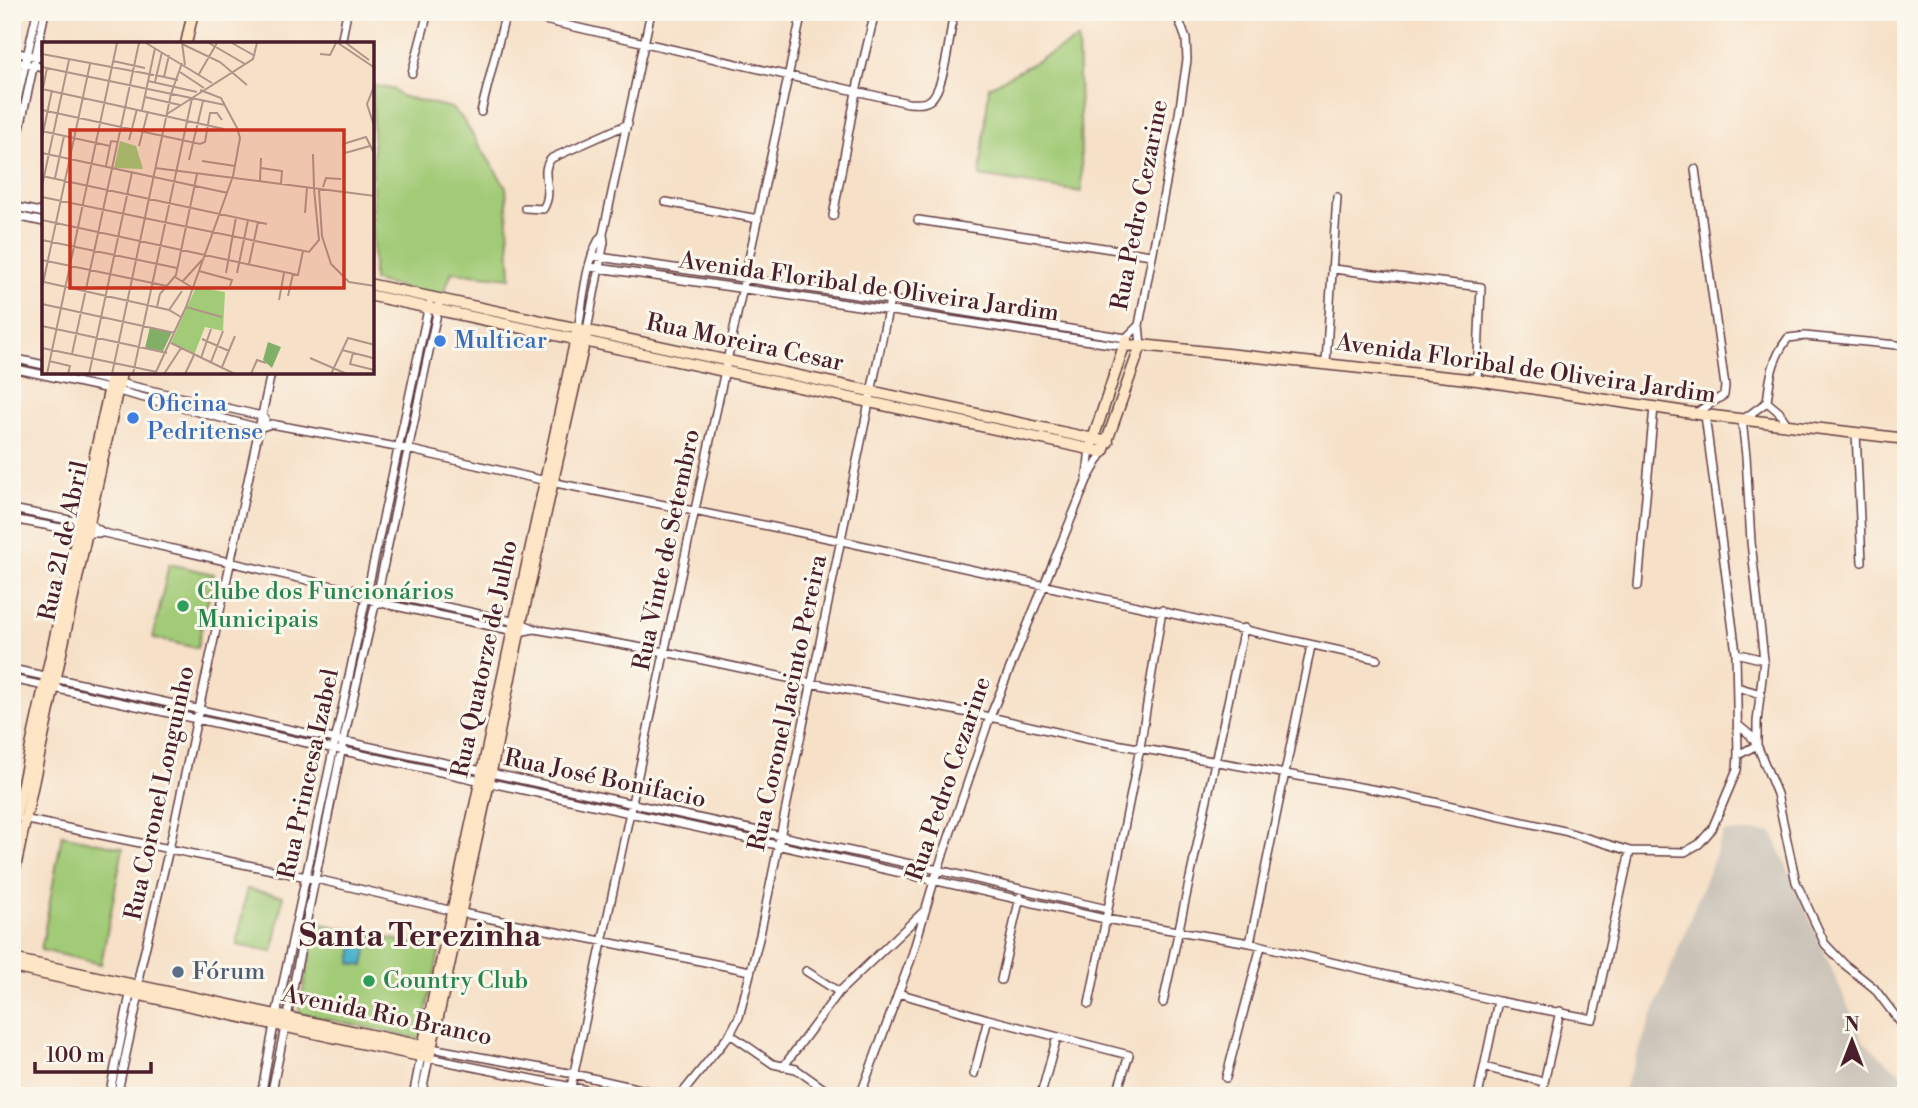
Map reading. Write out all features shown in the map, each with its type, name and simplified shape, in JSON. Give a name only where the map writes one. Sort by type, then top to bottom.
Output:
[{"type":"street","points":[[36,56],[37,12]]},
{"type":"street","points":[[12,122],[29,65],[36,56],[45,12]]},
{"type":"street","points":[[186,42],[193,12]]},
{"type":"street","points":[[341,42],[347,12]]},
{"type":"street","points":[[412,72],[428,12]]},
{"type":"street","points":[[481,112],[508,12],[856,92],[922,104],[931,100],[939,88],[954,12]]},
{"type":"street","name":"Rua Quatorze de Julho","points":[[581,335],[582,305],[597,257],[597,241],[603,234],[651,12]]},
{"type":"street","name":"Rua Vinte de Setembro","points":[[569,1096],[802,12]]},
{"type":"street","points":[[833,216],[856,92],[875,12]]},
{"type":"street","name":"Rua Pedro Cezarine","points":[[1087,480],[1091,443],[1125,342],[1139,325],[1187,60],[1186,39],[1176,12]]},
{"type":"street","points":[[12,52],[36,56]]},
{"type":"street","points":[[12,61],[42,68]]},
{"type":"street","points":[[12,164],[29,65]]},
{"type":"street","points":[[1906,103],[1906,112]]},
{"type":"street","points":[[525,208],[543,209],[547,202],[549,194],[544,170],[546,163],[552,158],[628,124]]},
{"type":"street","points":[[12,509],[346,589],[368,595],[376,602],[665,652],[1087,739],[1394,793],[1564,831],[1630,851],[1672,854],[1685,852],[1699,844],[1712,828],[1737,771],[1738,755],[1735,653],[1700,414],[1724,396],[1725,386],[1695,169]]},
{"type":"street","points":[[1326,363],[1337,197]]},
{"type":"street","points":[[666,202],[758,219]]},
{"type":"street","points":[[12,206],[41,217]]},
{"type":"street","points":[[12,215],[41,217]]},
{"type":"street","points":[[918,220],[1151,255]]},
{"type":"street","name":"Avenida Floribal de Oliveira Jardim","points":[[597,257],[890,300],[1141,345],[1477,380],[1742,420],[1906,439]]},
{"type":"street","name":"Rua Quatorze de Julho","points":[[413,1096],[438,999],[581,335],[591,308],[594,268]]},
{"type":"street","name":"Avenida Floribal de Oliveira Jardim","points":[[594,268],[829,300],[888,312],[1125,342]]},
{"type":"street","points":[[671,279],[673,268]]},
{"type":"street","points":[[1333,269],[1481,287],[1477,380]]},
{"type":"street","name":"Rua Moreira Cesar","points":[[374,285],[434,303],[1106,447]]},
{"type":"street","points":[[829,300],[831,291]]},
{"type":"street","name":"Rua Moreira Cesar","points":[[374,296],[434,303]]},
{"type":"street","name":"Rua Coronel Jacinto Pereira","points":[[680,1096],[730,1034],[739,1017],[760,935],[890,300]]},
{"type":"street","name":"Rua Princesa Izabel","points":[[261,1096],[316,879],[368,595],[434,303]]},
{"type":"street","points":[[582,305],[591,308]]},
{"type":"street","points":[[1139,325],[1141,345]]},
{"type":"street","points":[[1757,746],[1764,660],[1751,542],[1742,420],[1767,402],[1771,370],[1778,351],[1788,338],[1805,336],[1897,345]]},
{"type":"street","name":"Rua Pedro Cezarine","points":[[860,1096],[911,959],[934,881],[990,717],[1042,583],[1087,480],[1106,447],[1141,345]]},
{"type":"street","points":[[12,358],[42,369]]},
{"type":"street","points":[[12,368],[42,369]]},
{"type":"street","points":[[71,374],[115,382],[259,428],[271,424],[403,448],[550,482],[1042,583],[1377,659]]},
{"type":"street","points":[[80,374],[262,416],[271,424]]},
{"type":"street","name":"Rua Coronel Longuinho","points":[[114,1093],[271,374]]},
{"type":"street","name":"Rua 21 de Abril","points":[[12,833],[29,782],[115,382]]},
{"type":"street","points":[[1108,393],[1123,397]]},
{"type":"street","points":[[1767,402],[1779,412],[1788,426]]},
{"type":"street","points":[[1638,586],[1654,407]]},
{"type":"street","points":[[1856,433],[1862,562]]},
{"type":"street","name":"Rua Princesa Izabel","points":[[271,1096],[281,1021],[307,877],[376,602],[403,448]]},
{"type":"street","points":[[12,519],[84,528]]},
{"type":"street","points":[[368,595],[378,592],[516,627]]},
{"type":"street","points":[[1089,1003],[1140,748],[1162,610]]},
{"type":"street","points":[[1163,1003],[1244,628]]},
{"type":"street","points":[[1250,943],[1311,646]]},
{"type":"street","points":[[1735,653],[1764,660]]},
{"type":"street","name":"Rua José Bonifacio","points":[[12,669],[51,683]]},
{"type":"street","name":"Rua José Bonifacio","points":[[12,679],[51,683],[629,808],[1105,919],[1250,943],[1498,1001],[1593,1019],[1630,851]]},
{"type":"street","points":[[1737,687],[1760,694]]},
{"type":"street","points":[[1738,725],[1750,735],[1757,746],[1777,794],[1796,882],[1825,944],[1844,964],[1874,988],[1906,1030]]},
{"type":"street","points":[[1738,745],[1750,735]]},
{"type":"street","points":[[1738,755],[1757,746]]},
{"type":"street","points":[[18,818],[307,877],[456,912],[750,971]]},
{"type":"street","name":"Rua 21 de Abril","points":[[12,882],[18,818]]},
{"type":"street","name":"Rua José Bonifacio","points":[[778,841],[938,870],[1107,909]]},
{"type":"street","points":[[1001,981],[1022,890]]},
{"type":"street","points":[[1053,907],[1055,897]]},
{"type":"street","points":[[783,1067],[838,992],[926,908]]},
{"type":"street","points":[[1226,1079],[1261,946]]},
{"type":"street","name":"Avenida Rio Branco","points":[[12,959],[35,968]]},
{"type":"street","name":"Avenida Rio Branco","points":[[12,967],[35,968],[136,986],[616,1096]]},
{"type":"street","points":[[806,971],[838,992]]},
{"type":"street","points":[[898,993],[1129,1055],[1117,1092]]},
{"type":"street","points":[[1478,1096],[1498,1001]]},
{"type":"street","points":[[1541,1096],[1560,1011]]},
{"type":"street","points":[[974,1074],[988,1019]]},
{"type":"street","points":[[730,1034],[773,1063],[796,1069],[834,1096]]},
{"type":"street","points":[[1042,1091],[1057,1037]]},
{"type":"street","name":"Rua Quatorze de Julho","points":[[421,1096],[426,1052]]},
{"type":"street","name":"Avenida Rio Branco","points":[[426,1052],[574,1074],[671,1096]]},
{"type":"street","points":[[1484,1067],[1544,1082]]},
{"type":"shaded area","points":[[1724,832],[1772,832],[1863,1041],[1906,1078],[1906,1096],[1621,1096]]},
{"type":"green space","points":[[1078,39],[1082,192],[980,176],[989,87]]},
{"type":"green space","points":[[374,85],[395,90],[400,96],[451,108],[461,117],[506,187],[511,278],[452,272],[442,297],[374,281]]},
{"type":"green space","name":"Clube dos Funcionários Municipais","points":[[169,564],[214,574],[197,648],[153,638]]},
{"type":"green space","points":[[62,835],[123,848],[101,964],[41,950]]},
{"type":"green space","points":[[247,889],[283,896],[273,952],[237,945]]},
{"type":"green space","name":"Country Club","points":[[317,923],[440,949],[420,1039],[298,1013]]},
{"type":"water","points":[[356,936],[369,938],[364,966],[351,963]]},
{"type":"place","name":"Multicar","points":[[440,341]]},
{"type":"place","name":"Oficina Pedritense","points":[[133,418]]},
{"type":"place","name":"Clube dos Funcionários Municipais","points":[[183,606]]},
{"type":"place","name":"Fórum","points":[[178,972]]},
{"type":"place","name":"Country Club","points":[[369,981]]},
{"type":"district","name":"Santa Terezinha","points":[[420,936]]}]
